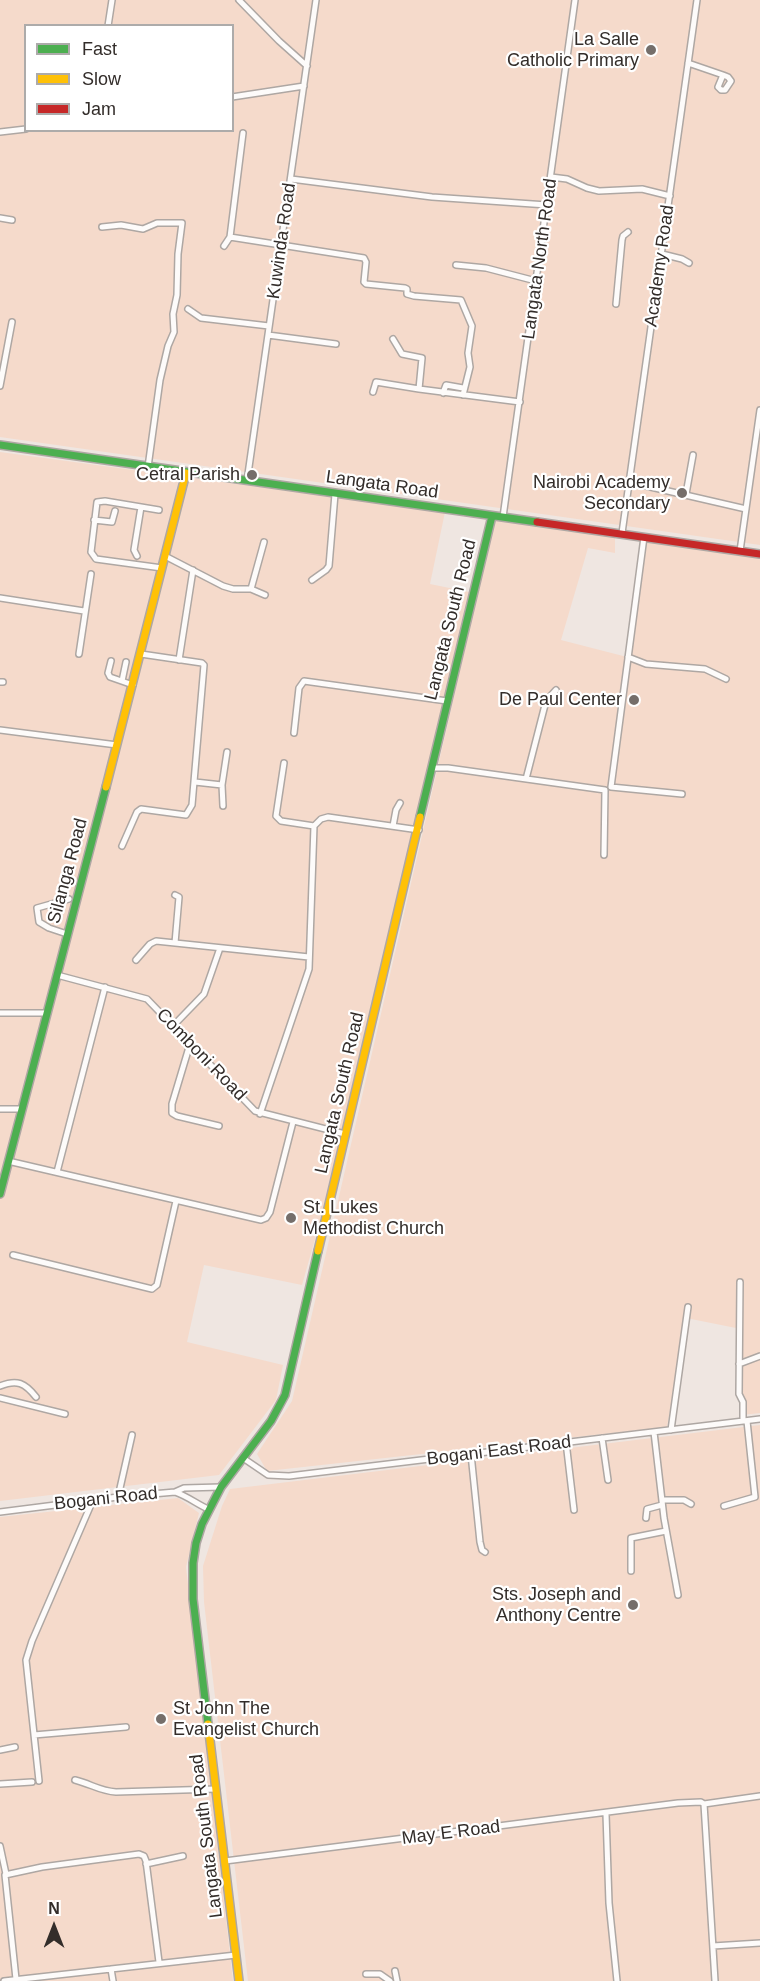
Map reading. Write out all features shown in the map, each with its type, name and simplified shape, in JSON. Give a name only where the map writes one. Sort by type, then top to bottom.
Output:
[{"type":"street","points":[[108,24],[112,0]]},
{"type":"street","points":[[239,0],[306,66]]},
{"type":"street","name":"Kuwinda Road","points":[[247,481],[316,0]]},
{"type":"street","name":"Langata North Road","points":[[503,517],[575,0]]},
{"type":"street","name":"Academy Road","points":[[622,533],[697,0]]},
{"type":"street","points":[[688,63],[723,75]]},
{"type":"street","points":[[234,96],[304,86]]},
{"type":"street","points":[[0,132],[24,129]]},
{"type":"street","points":[[224,246],[230,237],[243,133]]},
{"type":"street","points":[[551,177],[567,179],[599,191],[636,188],[670,196]]},
{"type":"street","points":[[291,179],[432,197],[547,205]]},
{"type":"street","points":[[0,218],[12,220]]},
{"type":"street","points":[[102,227],[122,225],[143,229],[157,223],[182,223],[178,254],[177,295],[173,314],[174,332],[168,346],[160,380],[148,467]]},
{"type":"street","points":[[616,304],[622,240],[628,232]]},
{"type":"street","points":[[230,237],[364,258],[366,262],[364,282],[366,284],[405,288],[407,294],[414,296],[461,300],[472,326],[468,353],[470,368],[463,392]]},
{"type":"street","points":[[662,254],[680,258],[689,263]]},
{"type":"street","points":[[456,265],[486,268],[536,281]]},
{"type":"street","points":[[188,309],[201,318],[269,326]]},
{"type":"street","points":[[0,386],[12,322]]},
{"type":"street","points":[[268,335],[336,344]]},
{"type":"street","points":[[393,339],[402,354],[422,358],[419,389]]},
{"type":"street","points":[[373,392],[376,382],[444,393],[463,392],[520,402]]},
{"type":"street","points":[[740,551],[760,410]]},
{"type":"street","name":"Langata Road","points":[[0,445],[760,554]]},
{"type":"street","points":[[686,494],[693,454]]},
{"type":"street","name":"Silanga Road","points":[[0,1194],[186,473]]},
{"type":"street","points":[[629,482],[746,509]]},
{"type":"street","points":[[312,580],[329,566],[335,494]]},
{"type":"street","points":[[159,510],[100,501],[95,505],[92,548],[94,558],[162,568]]},
{"type":"street","points":[[137,556],[134,550],[141,507]]},
{"type":"street","points":[[94,520],[112,522],[115,511]]},
{"type":"street","name":"Langata South Road","points":[[239,1981],[193,1587],[196,1543],[208,1509],[221,1487],[271,1421],[285,1395],[492,516]]},
{"type":"street","points":[[644,537],[611,787],[682,794]]},
{"type":"street","points":[[251,589],[264,542]]},
{"type":"street","points":[[165,556],[223,586],[233,589],[251,589],[265,595]]},
{"type":"street","points":[[179,660],[193,570]]},
{"type":"street","points":[[79,654],[84,611],[92,574]]},
{"type":"street","points":[[0,598],[84,611]]},
{"type":"street","points":[[122,846],[136,812],[141,809],[186,815],[192,805],[195,782],[205,668],[202,663],[141,654]]},
{"type":"street","points":[[628,657],[646,664],[705,669],[726,679]]},
{"type":"street","points":[[111,661],[109,676],[133,685]]},
{"type":"street","points":[[122,681],[126,662]]},
{"type":"street","points":[[294,733],[299,688],[304,681],[447,701]]},
{"type":"street","points":[[526,779],[546,701],[556,690]]},
{"type":"street","points":[[0,730],[117,745]]},
{"type":"street","points":[[223,806],[222,785],[227,752]]},
{"type":"street","points":[[284,763],[276,816],[281,820],[314,826]]},
{"type":"street","points":[[433,768],[448,768],[605,790],[604,855]]},
{"type":"street","points":[[195,782],[222,785]]},
{"type":"street","points":[[393,826],[400,802]]},
{"type":"street","points":[[260,1113],[309,969],[314,826],[321,819],[328,817],[419,830]]},
{"type":"street","points":[[175,895],[179,897],[175,943]]},
{"type":"street","points":[[67,934],[39,922],[37,908],[69,899]]},
{"type":"street","points":[[136,960],[153,942],[309,957]]},
{"type":"street","points":[[173,1026],[204,994],[220,948]]},
{"type":"street","name":"Comboni Road","points":[[57,975],[146,998],[253,1109],[293,1122],[345,1134]]},
{"type":"street","points":[[57,1172],[105,987]]},
{"type":"street","points":[[0,1012],[47,1013]]},
{"type":"street","points":[[190,1044],[172,1104],[172,1113],[219,1126]]},
{"type":"street","points":[[0,1109],[22,1109]]},
{"type":"street","points":[[8,1161],[253,1220],[266,1218],[270,1212],[293,1122]]},
{"type":"street","points":[[13,1255],[155,1288],[176,1201]]},
{"type":"street","points":[[724,1506],[753,1499],[755,1496],[743,1403],[739,1394],[740,1282]]},
{"type":"street","points":[[670,1430],[688,1307]]},
{"type":"street","points":[[739,1364],[760,1356]]},
{"type":"street","points":[[0,1386],[18,1382],[28,1386],[36,1397]]},
{"type":"street","points":[[0,1398],[65,1414]]},
{"type":"street","name":"Bogani East Road","points":[[243,1458],[264,1473],[281,1477],[760,1419]]},
{"type":"street","points":[[654,1432],[666,1531],[678,1595]]},
{"type":"street","points":[[117,1497],[132,1435]]},
{"type":"street","points":[[602,1438],[608,1480]]},
{"type":"street","points":[[566,1442],[574,1510]]},
{"type":"street","points":[[471,1454],[480,1542],[485,1552]]},
{"type":"street","points":[[175,1492],[184,1488],[221,1487]]},
{"type":"street","name":"Bogani Road","points":[[0,1512],[175,1492],[208,1509]]},
{"type":"street","points":[[39,1781],[26,1676],[26,1656],[93,1500]]},
{"type":"street","points":[[646,1518],[647,1500]]},
{"type":"street","points":[[648,1508],[662,1503],[684,1500],[690,1504]]},
{"type":"street","points":[[631,1571],[631,1538],[666,1531]]},
{"type":"street","points":[[34,1735],[126,1727]]},
{"type":"street","points":[[0,1750],[15,1747]]},
{"type":"street","points":[[75,1780],[92,1784],[101,1791],[116,1792],[216,1789]]},
{"type":"street","points":[[0,1784],[32,1782]]},
{"type":"street","name":"May E Road","points":[[225,1861],[678,1803],[696,1801],[704,1804],[760,1796]]},
{"type":"street","points":[[704,1804],[715,1981],[721,1981]]},
{"type":"street","points":[[606,1814],[609,1903],[617,1981]]},
{"type":"street","points":[[0,1846],[6,1874],[4,1880],[16,1979]]},
{"type":"street","points":[[6,1874],[139,1854],[145,1857],[159,1962]]},
{"type":"street","points":[[147,1864],[183,1856]]},
{"type":"street","points":[[713,1946],[760,1943]]},
{"type":"street","points":[[4,1981],[236,1954]]},
{"type":"street","points":[[111,1969],[113,1981]]},
{"type":"street","points":[[395,1971],[397,1981]]},
{"type":"street","points":[[366,1974],[380,1974],[386,1980]]},
{"type":"shaded area","points":[[0,0],[760,0],[760,545],[0,437]]},
{"type":"shaded area","points":[[0,452],[445,512],[430,584],[469,592],[319,1225],[302,1285],[204,1265],[187,1342],[283,1365],[276,1400],[219,1475],[0,1501]]},
{"type":"shaded area","points":[[495,518],[615,532],[615,553],[588,548],[561,640],[627,657],[644,541],[760,558],[760,1413],[741,1415],[741,1329],[686,1318],[667,1427],[267,1471],[257,1454],[292,1401]]},
{"type":"shaded area","points":[[760,1425],[760,1981],[248,1981],[204,1602],[203,1566],[222,1506],[230,1489]]},
{"type":"shaded area","points":[[178,1498],[199,1513],[186,1567],[233,1981],[0,1981],[0,1517]]},
{"type":"traffic: fast","points":[[0,445],[537,522]]},
{"type":"traffic: fast","points":[[420,817],[492,516]]},
{"type":"traffic: fast","points":[[0,1194],[106,787]]},
{"type":"traffic: fast","points":[[208,1724],[193,1599],[193,1563],[196,1543],[202,1524],[221,1487],[271,1421],[285,1395],[318,1251]]},
{"type":"traffic: slow","points":[[106,787],[186,473]]},
{"type":"traffic: slow","points":[[318,1251],[420,817]]},
{"type":"traffic: slow","points":[[208,1724],[239,1981]]},
{"type":"traffic: jam","points":[[537,522],[760,554]]},
{"type":"place","name":"La Salle Catholic Primary","points":[[651,50]]},
{"type":"place","name":"Cetral Parish","points":[[252,475]]},
{"type":"place","name":"Nairobi Academy Secondary","points":[[682,493]]},
{"type":"place","name":"De Paul Center","points":[[634,700]]},
{"type":"place","name":"St. Lukes Methodist Church","points":[[291,1218]]},
{"type":"place","name":"Sts. Joseph and Anthony Centre","points":[[633,1605]]},
{"type":"place","name":"St John The Evangelist Church","points":[[161,1719]]}]
